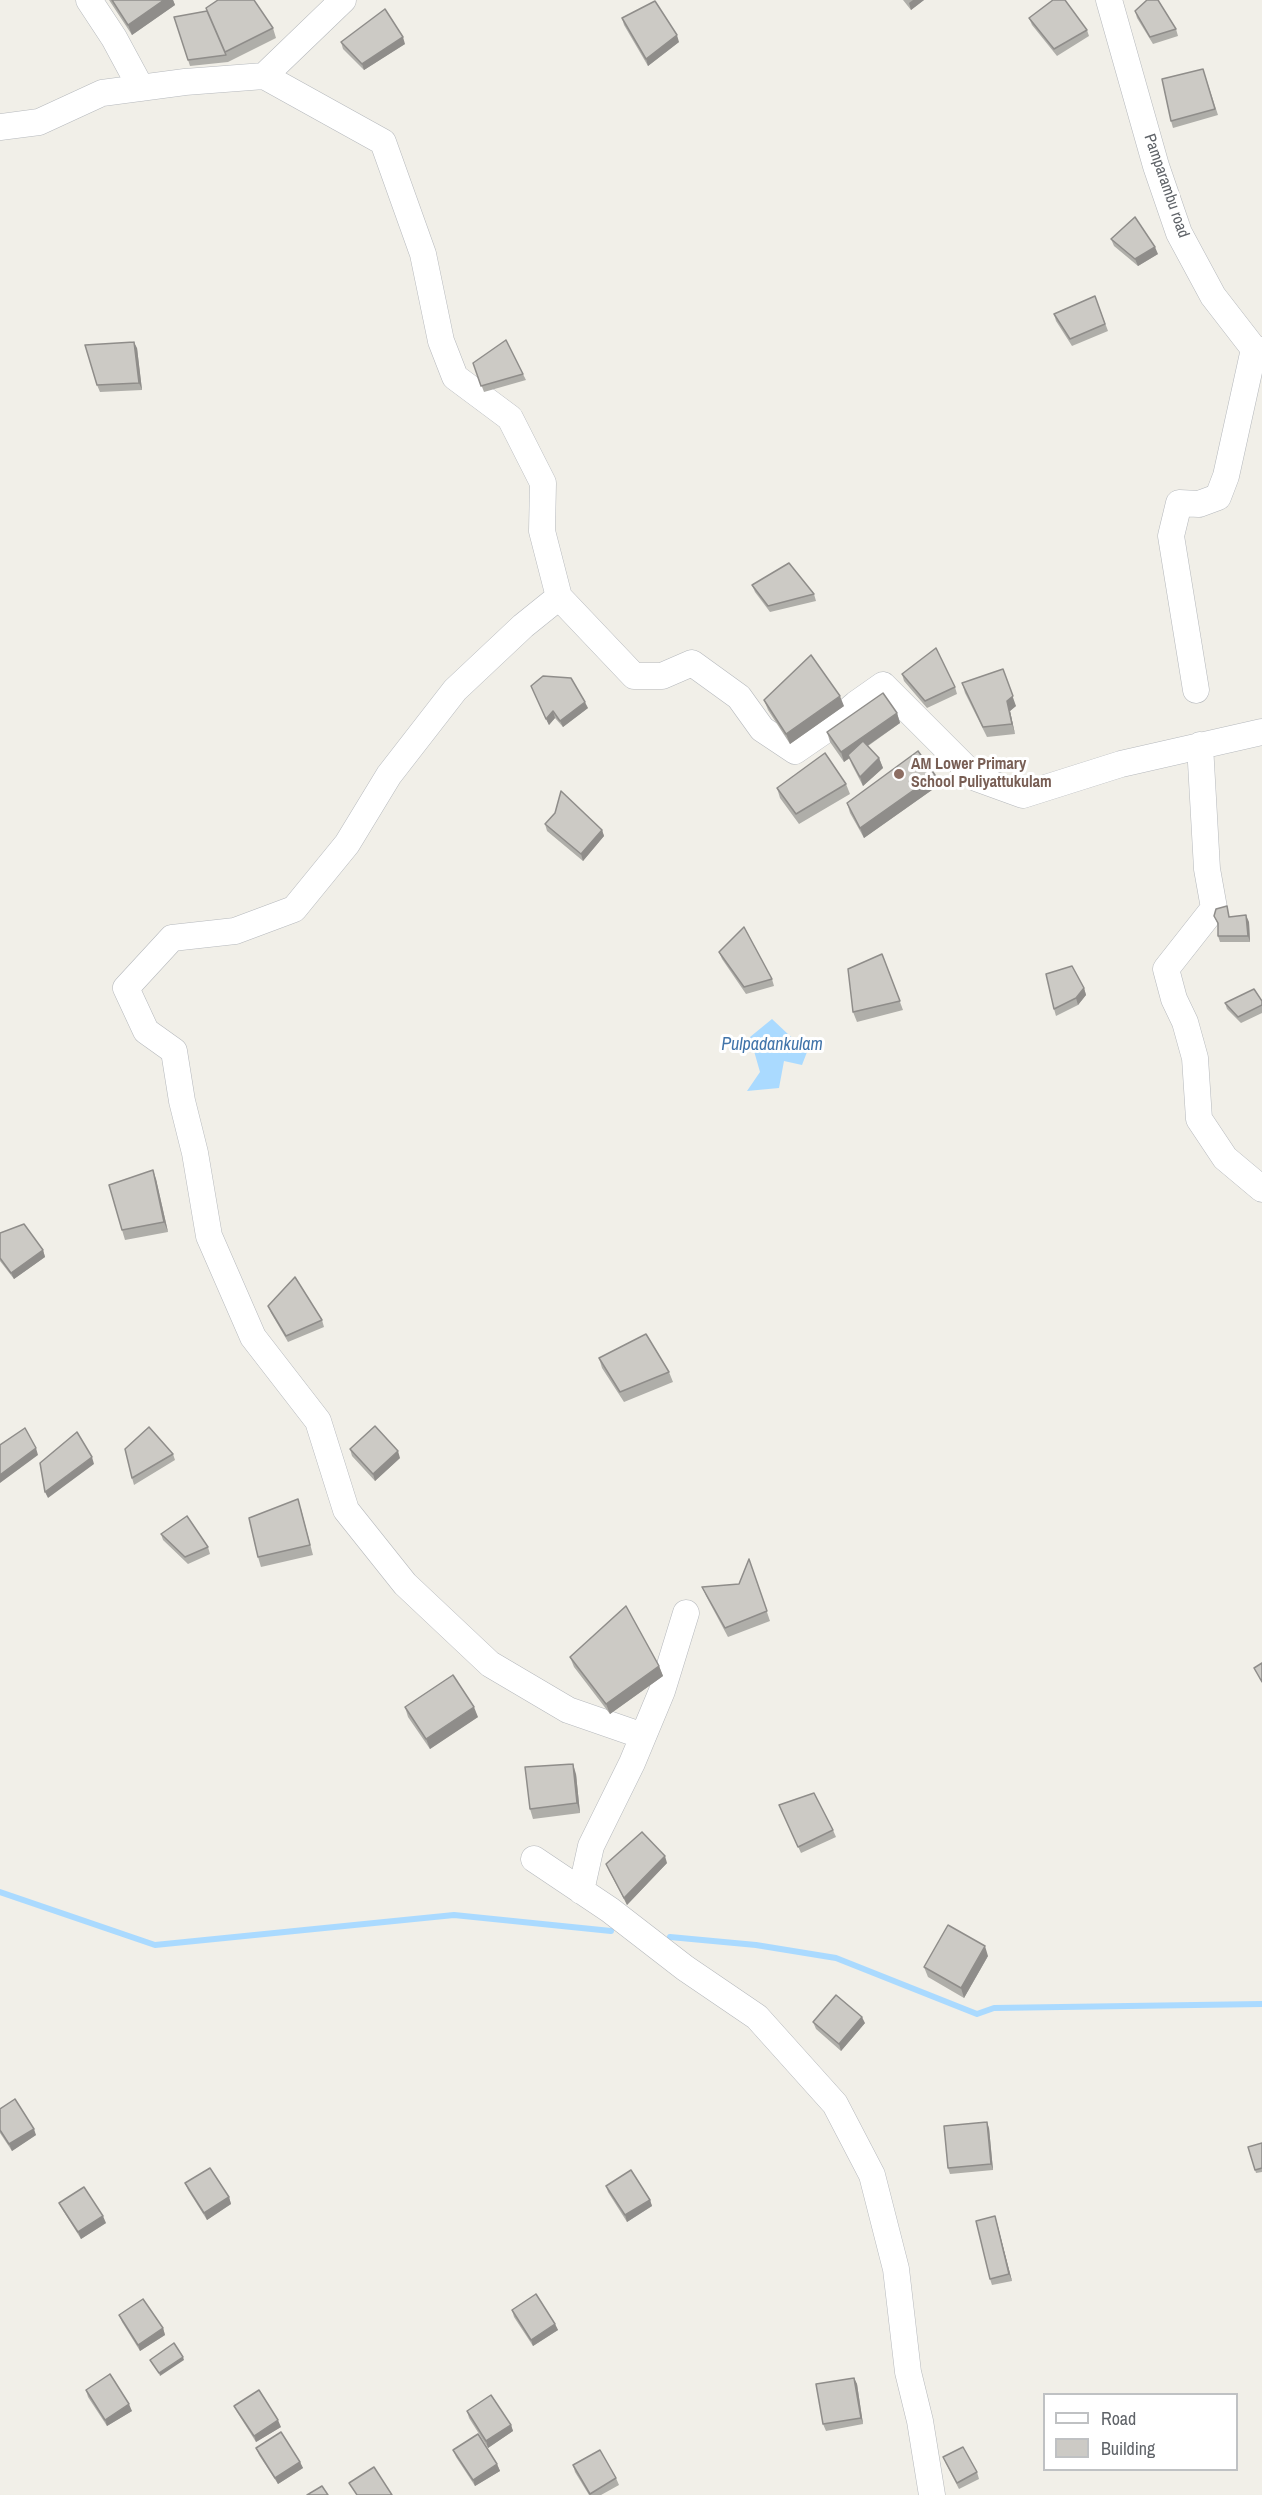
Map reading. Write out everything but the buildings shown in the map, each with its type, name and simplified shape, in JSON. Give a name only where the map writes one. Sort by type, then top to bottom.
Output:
[{"type":"street","points":[[89,0],[114,38],[141,88]]},
{"type":"street","points":[[264,76],[343,0]]},
{"type":"street","name":"Pamparambu road","points":[[1109,0],[1156,166],[1179,233],[1213,296],[1258,349]]},
{"type":"street","points":[[0,127],[39,122],[102,93],[185,82],[264,76],[383,142],[423,254],[441,341],[455,377],[510,418],[543,483],[543,531],[559,597],[634,676],[662,676],[692,663],[739,697],[762,729],[795,751],[883,685],[976,778],[1023,795],[1120,764],[1262,732]]},
{"type":"street","points":[[1196,690],[1171,536],[1179,503],[1199,504],[1218,497],[1226,476],[1258,349]]},
{"type":"street","points":[[559,597],[455,690],[389,775],[347,844],[294,909],[235,931],[171,938],[126,988],[146,1031],[174,1051],[209,1236],[253,1337],[318,1421],[346,1510],[405,1584],[490,1664],[568,1710],[643,1736]]},
{"type":"street","points":[[1200,745],[1207,869],[1214,908],[1166,969],[1195,1058],[1199,1119],[1225,1158],[1262,1189]]},
{"type":"street","points":[[581,1891],[591,1846],[662,1691],[686,1613]]},
{"type":"street","points":[[534,1859],[757,2017],[834,2104],[872,2175],[893,2258],[908,2372],[920,2421],[932,2495]]},
{"type":"water","name":"Pulpadankulam","points":[[772,1019],[807,1052],[802,1065],[784,1061],[779,1088],[747,1091],[760,1072],[750,1037]]},
{"type":"waterway","points":[[0,1892],[155,1945],[454,1915],[611,1931]]},
{"type":"waterway","points":[[670,1937],[756,1945],[836,1958],[977,2014],[994,2008],[1262,2004]]},
{"type":"place","name":"AM Lower Primary School Puliyattukulam","points":[[899,774]]}]
